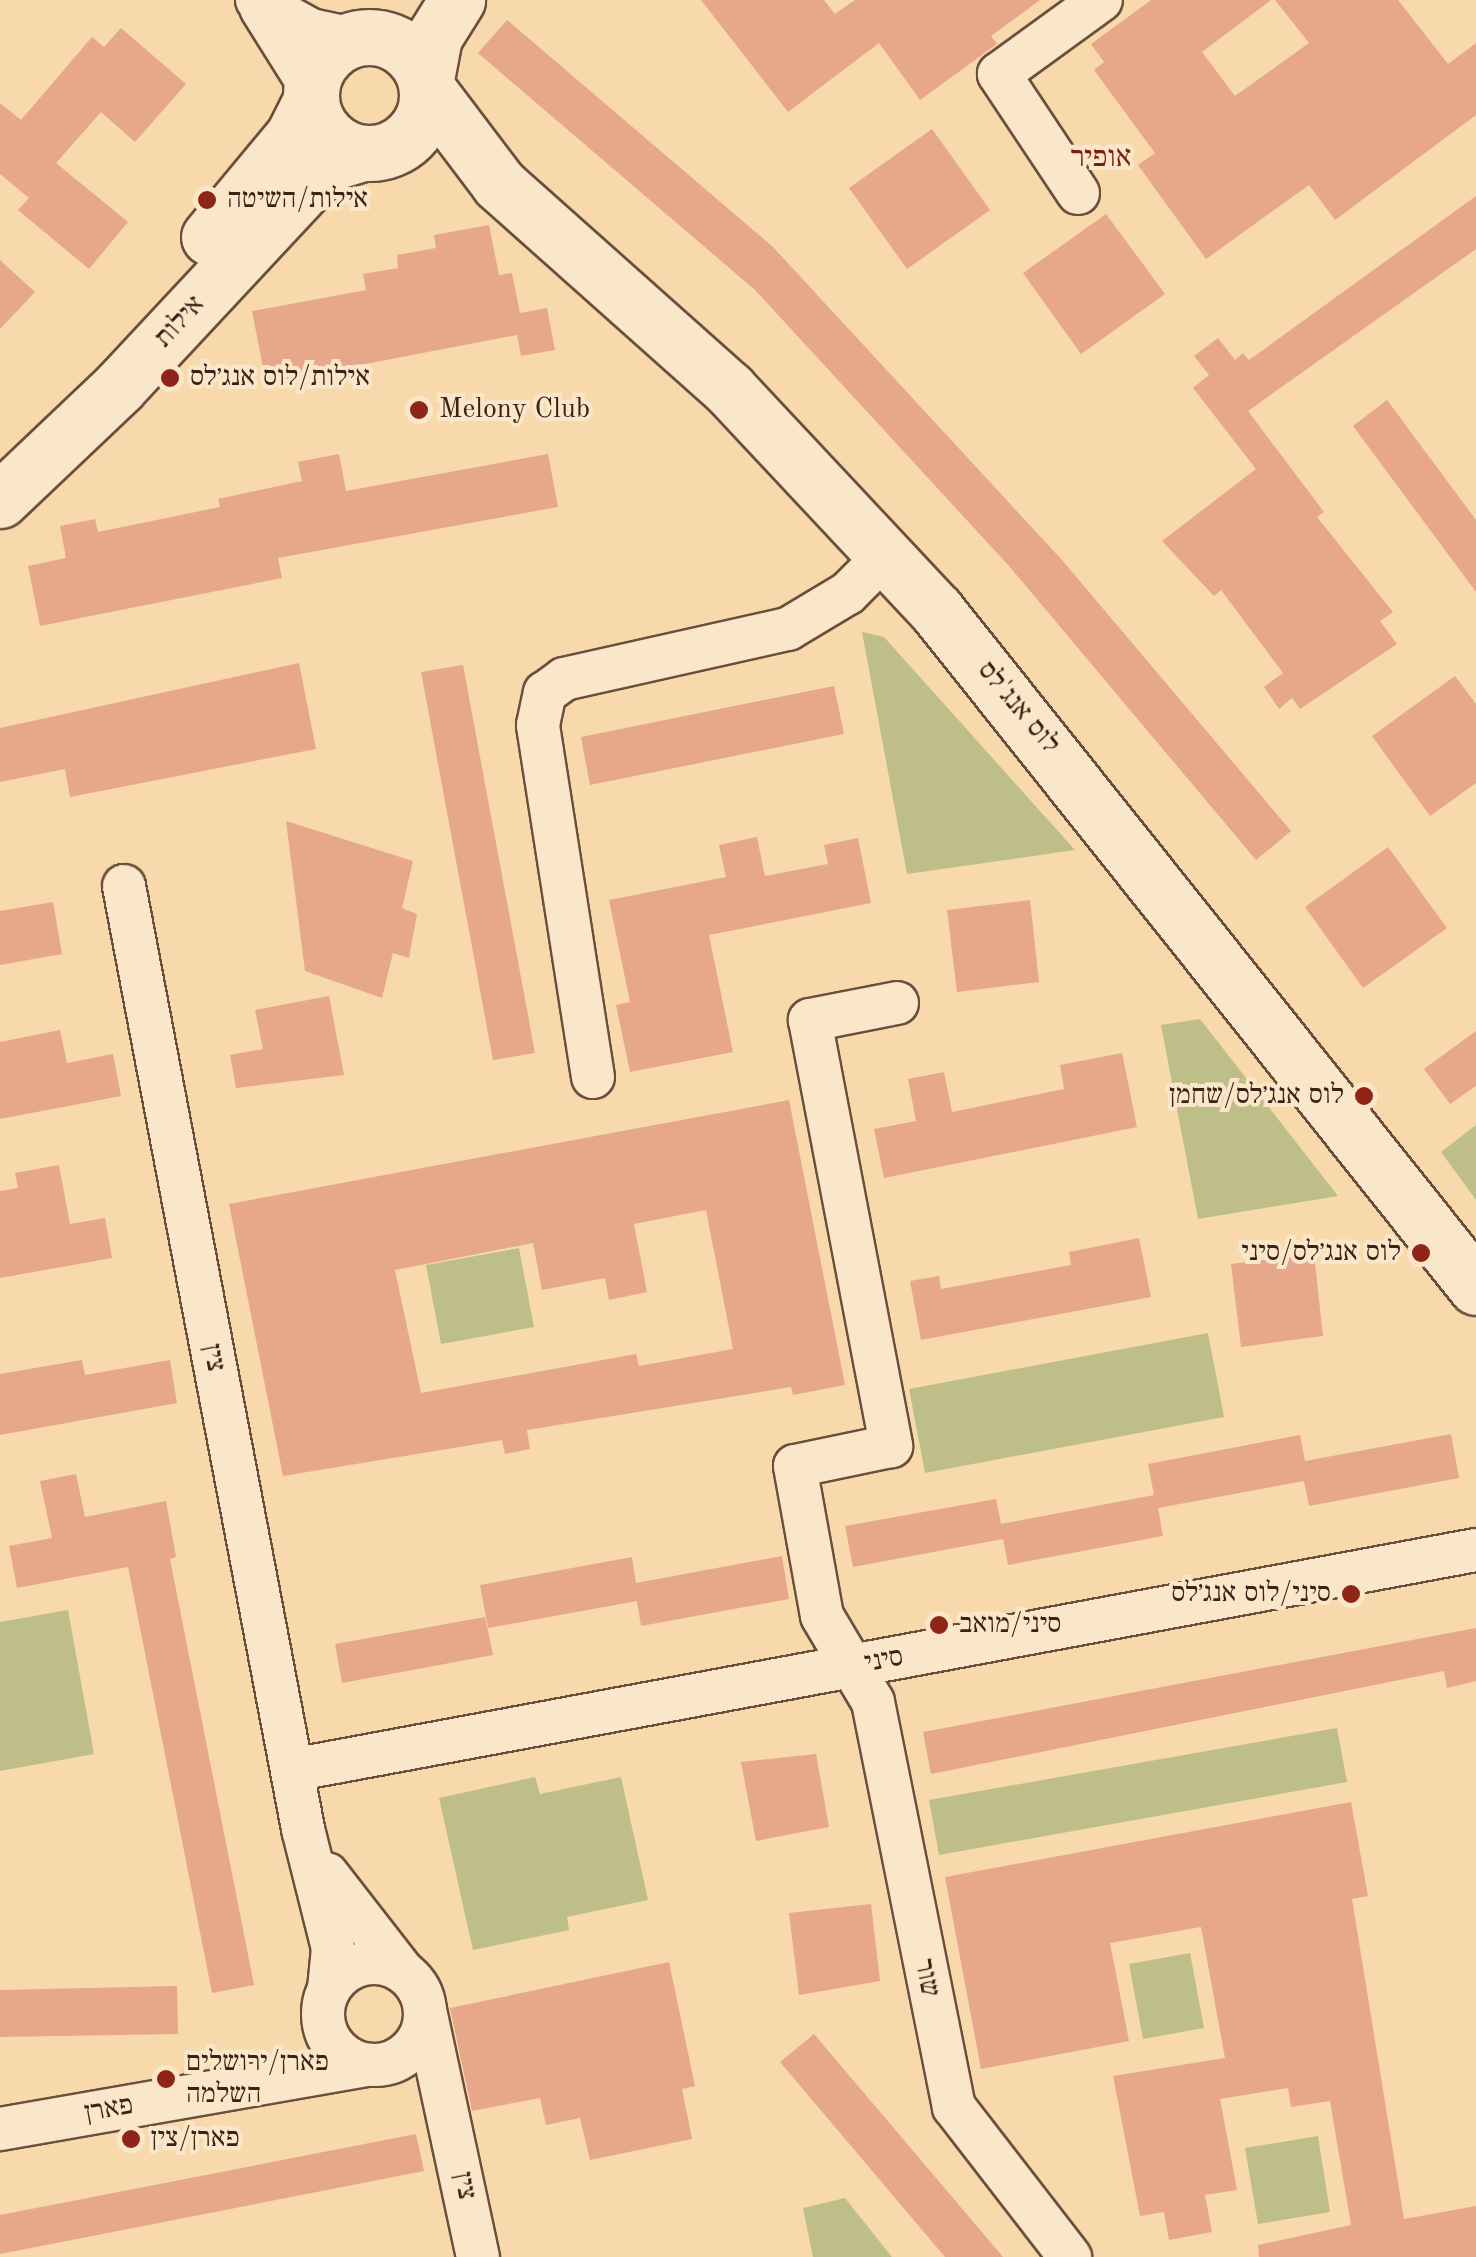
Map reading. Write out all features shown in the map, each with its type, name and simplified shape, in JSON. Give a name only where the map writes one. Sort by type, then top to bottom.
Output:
[{"type":"street","points":[[256,0],[311,30],[372,25],[398,44],[426,84]]},
{"type":"street","points":[[256,0],[311,94],[331,139],[374,152],[420,124],[434,37],[456,0]]},
{"type":"street","points":[[1078,193],[999,74],[1100,0]]},
{"type":"street","points":[[311,94],[325,57],[372,25]]},
{"type":"street","name":"לוס אנג'לס","points":[[426,84],[499,184],[729,389],[887,554],[1160,883],[1476,1287]]},
{"type":"street","name":"אילות","points":[[0,452],[202,245],[293,136],[311,94]]},
{"type":"street","name":"אילות","points":[[0,500],[131,374],[311,181],[333,162],[374,152]]},
{"type":"street","name":"לוס אנג'לס","points":[[374,152],[441,159],[499,184]]},
{"type":"street","points":[[593,1076],[538,724],[545,693],[564,680],[788,630],[848,593],[887,554]]},
{"type":"street","name":"צין","points":[[124,886],[303,1829],[334,1957],[326,1998]]},
{"type":"street","name":"שור","points":[[897,1003],[810,1020],[891,1446],[794,1466],[822,1616],[873,1702],[954,2107],[1070,2257]]},
{"type":"street","name":"סיני","points":[[292,1770],[1476,1550]]},
{"type":"street","name":"צין","points":[[303,1829],[358,1923],[403,1972]]},
{"type":"street","points":[[378,2064],[413,2047],[425,2010],[403,1972],[360,1965],[326,1998],[334,2045],[378,2064],[421,2082],[450,2115]]},
{"type":"street","name":"פארן","points":[[218,2090],[279,2058],[326,1998]]},
{"type":"street","name":"צין","points":[[425,2010],[478,2257]]},
{"type":"street","name":"פארן","points":[[0,2130],[378,2064]]},
{"type":"green space","points":[[862,632],[884,637],[1075,850],[907,874]]},
{"type":"green space","points":[[1200,1019],[1338,1196],[1198,1219],[1161,1025]]},
{"type":"green space","points":[[1476,1125],[1476,1200],[1441,1152]]},
{"type":"green space","points":[[519,1248],[534,1327],[441,1344],[426,1265]]},
{"type":"green space","points":[[1208,1333],[1224,1417],[925,1473],[909,1389]]},
{"type":"green space","points":[[68,1610],[94,1754],[0,1771],[0,1622]]},
{"type":"green space","points":[[1337,1728],[1347,1782],[939,1855],[929,1800]]},
{"type":"green space","points":[[535,1777],[540,1794],[621,1777],[648,1900],[567,1917],[569,1930],[473,1950],[439,1798]]},
{"type":"green space","points":[[1190,1953],[1204,2028],[1143,2039],[1129,1964]]},
{"type":"green space","points":[[1318,2136],[1330,2212],[1258,2224],[1245,2148]]},
{"type":"green space","points":[[845,2198],[892,2257],[813,2257],[803,2208]]},
{"type":"building","points":[[701,0],[824,0],[835,14],[855,0],[1040,0],[991,36],[997,44],[920,100],[879,43],[788,112]]},
{"type":"building","points":[[1151,0],[1271,0],[1202,52],[1235,96],[1309,43],[1275,0],[1398,0],[1448,64],[1476,43],[1476,115],[1335,220],[1309,185],[1206,259],[1138,165],[1155,153],[1094,70],[1104,62],[1091,44]]},
{"type":"building","points":[[507,20],[773,247],[1062,560],[1291,831],[1256,860],[1009,566],[755,290],[478,53]]},
{"type":"building","points":[[121,28],[186,84],[135,142],[101,112],[56,163],[128,222],[89,269],[18,210],[29,198],[0,174],[0,103],[21,120],[92,37],[104,47]]},
{"type":"building","points":[[932,129],[990,210],[907,269],[849,188]]},
{"type":"building","points":[[1476,196],[1476,249],[1248,411],[1324,512],[1317,517],[1393,612],[1380,621],[1397,644],[1300,709],[1292,698],[1279,709],[1264,687],[1283,673],[1221,590],[1214,596],[1162,541],[1256,469],[1193,388],[1209,375],[1194,356],[1218,338],[1235,360],[1243,353],[1249,360]]},
{"type":"building","points":[[1106,214],[1165,294],[1081,354],[1023,273]]},
{"type":"building","points":[[489,225],[499,275],[512,273],[520,313],[547,308],[555,350],[521,356],[517,335],[266,383],[252,311],[366,290],[363,274],[398,268],[397,255],[436,248],[434,235]]},
{"type":"building","points":[[0,260],[35,292],[0,329]]},
{"type":"building","points":[[1387,400],[1476,520],[1476,592],[1353,426]]},
{"type":"building","points":[[339,454],[346,491],[548,454],[558,507],[278,558],[282,578],[40,626],[28,566],[66,558],[60,526],[95,519],[98,532],[220,507],[218,499],[302,481],[298,462]]},
{"type":"building","points":[[299,663],[316,749],[70,797],[65,769],[0,782],[0,728]]},
{"type":"building","points":[[463,665],[535,1053],[493,1060],[421,672]]},
{"type":"building","points":[[1455,676],[1476,704],[1476,783],[1430,816],[1372,736]]},
{"type":"building","points":[[834,686],[844,734],[590,785],[581,737]]},
{"type":"building","points":[[286,821],[413,861],[402,908],[417,914],[409,958],[393,953],[382,998],[305,971]]},
{"type":"building","points":[[757,837],[765,876],[828,864],[824,845],[858,838],[871,903],[709,935],[733,1052],[630,1072],[616,1005],[630,1002],[609,900],[726,877],[719,845]]},
{"type":"building","points":[[1388,847],[1447,928],[1363,988],[1305,907]]},
{"type":"building","points":[[1030,900],[1039,982],[957,992],[947,910]]},
{"type":"building","points":[[53,902],[62,954],[0,965],[0,911]]},
{"type":"building","points":[[329,996],[344,1075],[236,1088],[230,1055],[263,1049],[255,1010]]},
{"type":"building","points":[[60,1030],[67,1063],[113,1054],[121,1096],[0,1119],[0,1042]]},
{"type":"building","points":[[1476,1031],[1476,1086],[1450,1104],[1424,1069]]},
{"type":"building","points":[[1122,1053],[1137,1127],[884,1178],[874,1129],[916,1121],[908,1079],[944,1072],[952,1112],[1064,1089],[1060,1065]]},
{"type":"building","points":[[789,1100],[845,1385],[793,1395],[791,1387],[527,1430],[530,1449],[505,1454],[502,1440],[283,1476],[229,1204]],"holes":[[[706,1210],[733,1349],[639,1366],[636,1354],[421,1393],[395,1270],[533,1243],[542,1290],[605,1278],[609,1300],[647,1292],[634,1224]]]},
{"type":"building","points":[[59,1165],[70,1224],[105,1218],[112,1258],[0,1278],[0,1191],[18,1188],[15,1173]]},
{"type":"building","points":[[1139,1238],[1151,1297],[921,1340],[910,1281],[939,1276],[941,1289],[1071,1265],[1069,1252]]},
{"type":"building","points":[[1314,1254],[1323,1336],[1241,1347],[1231,1264]]},
{"type":"building","points":[[82,1360],[85,1375],[170,1360],[177,1403],[0,1435],[0,1374]]},
{"type":"building","points":[[1451,1434],[1459,1478],[1309,1506],[1304,1481],[1158,1508],[1163,1536],[1008,1565],[1003,1539],[853,1567],[845,1526],[996,1499],[1001,1524],[1154,1495],[1148,1464],[1300,1435],[1305,1461]]},
{"type":"building","points":[[76,1474],[85,1517],[166,1501],[176,1557],[170,1559],[254,1985],[212,1993],[128,1567],[17,1588],[9,1546],[52,1538],[40,1481]]},
{"type":"building","points":[[782,1556],[789,1599],[641,1626],[637,1601],[488,1628],[480,1585],[632,1557],[636,1583]]},
{"type":"building","points":[[485,1617],[493,1655],[342,1683],[335,1644]]},
{"type":"building","points":[[1476,1628],[1476,1681],[1447,1688],[1444,1671],[931,1774],[923,1732]]},
{"type":"building","points":[[816,1754],[829,1827],[756,1841],[741,1762]]},
{"type":"building","points":[[1351,1802],[1368,1896],[1352,1899],[1404,2219],[1476,2206],[1476,2257],[1259,2257],[1258,2245],[1351,2225],[1330,2101],[1291,2107],[1288,2088],[1220,2099],[1237,2190],[1205,2195],[1212,2232],[1169,2240],[1164,2212],[1140,2216],[1113,2076],[1225,2058],[1201,1927],[1110,1943],[1129,2041],[981,2069],[945,1877]]},
{"type":"building","points":[[871,1904],[880,1981],[799,1995],[789,1913]]},
{"type":"building","points":[[669,1962],[695,2086],[682,2089],[692,2139],[590,2160],[580,2118],[546,2125],[540,2098],[472,2111],[450,2008]]},
{"type":"building","points":[[177,1986],[178,2034],[0,2037],[0,1990]]},
{"type":"building","points":[[814,2034],[1003,2257],[945,2257],[780,2062]]},
{"type":"building","points":[[416,2134],[424,2171],[0,2254],[0,2215]]},
{"type":"place","name":"אילות/השיטה","points":[[207,200]]},
{"type":"place","name":"אילות/לוס אנג׳לס","points":[[170,378]]},
{"type":"place","name":"Melony Club","points":[[419,410]]},
{"type":"place","name":"לוס אנג׳לס/שחמן","points":[[1364,1096]]},
{"type":"place","name":"לוס אנג׳לס/סיני","points":[[1421,1253]]},
{"type":"place","name":"סיני/לוס אנג׳לס","points":[[1351,1594]]},
{"type":"place","name":"סיני/מואב","points":[[939,1625]]},
{"type":"place","name":"פארן/ירושלים השלמה","points":[[166,2079]]},
{"type":"place","name":"פארן/צין","points":[[131,2139]]},
{"type":"district","name":"אופיר","points":[[1101,158]]}]
